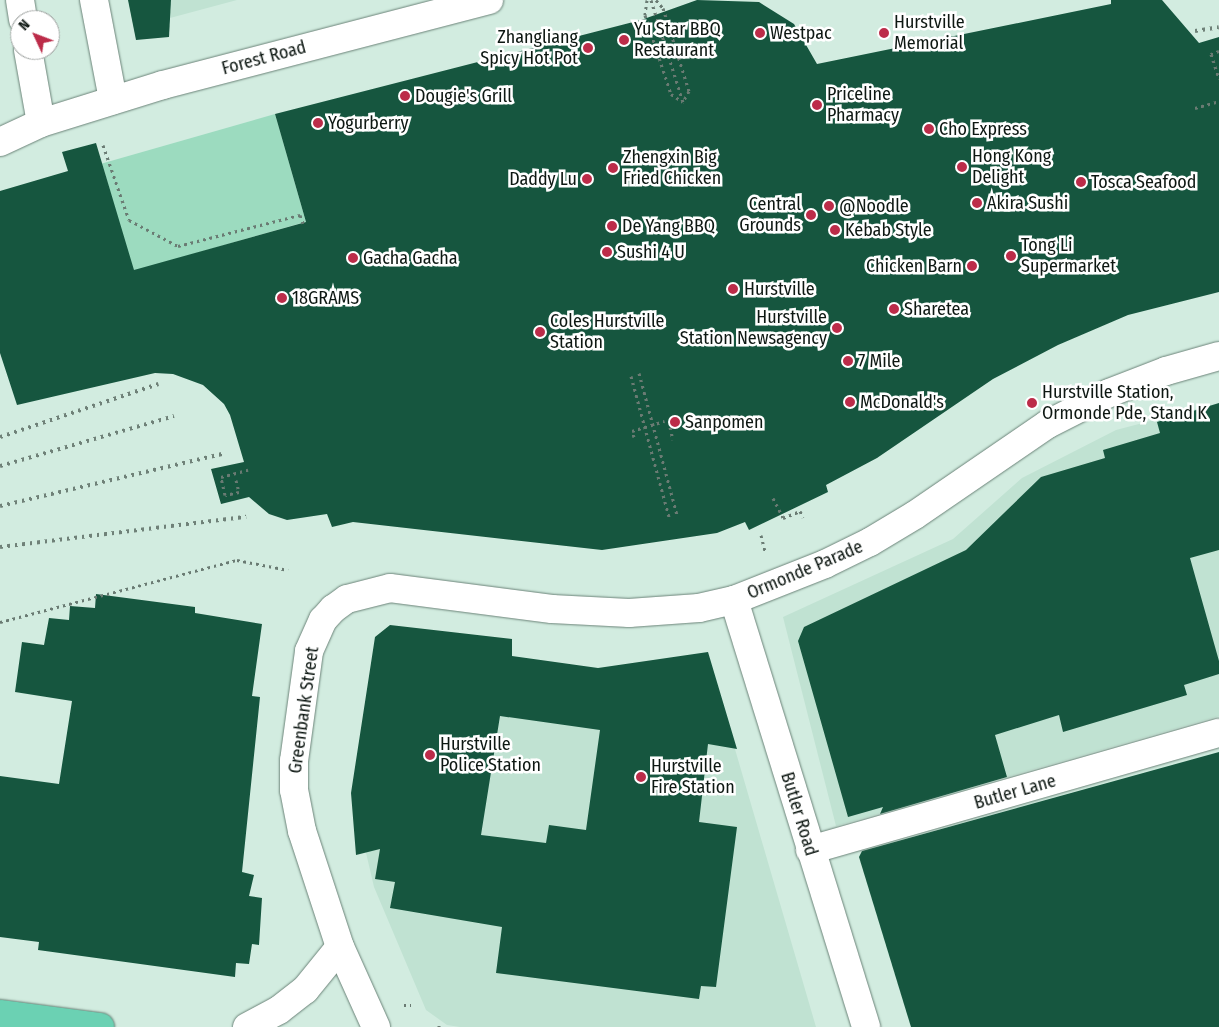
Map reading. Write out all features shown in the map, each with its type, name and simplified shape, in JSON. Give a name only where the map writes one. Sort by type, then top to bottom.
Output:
[{"type":"main road","points":[[0,1014],[100,1027]]},
{"type":"street","points":[[94,0],[114,100]]},
{"type":"street","name":"Forest Road","points":[[0,142],[41,123],[114,100],[489,0]]},
{"type":"street","points":[[30,60],[41,123]]},
{"type":"street","name":"Forest Road","points":[[0,123],[41,123]]},
{"type":"street","name":"Ormonde Parade","points":[[347,599],[390,588],[552,610],[629,613],[699,608],[734,600],[825,564],[870,542],[915,515],[1048,424],[1109,393],[1166,371],[1219,356]]},
{"type":"street","name":"Greenbank Street","points":[[347,599],[323,620],[309,651],[294,761],[294,790],[302,831],[340,947],[376,1027]]},
{"type":"street","name":"Butler Road","points":[[734,600],[866,1027]]},
{"type":"street","name":"Butler Lane","points":[[810,850],[1219,733]]},
{"type":"street","points":[[247,1027],[279,1010],[305,990],[340,947]]},
{"type":"path","points":[[647,0],[645,15],[671,94],[683,102]]},
{"type":"path","points":[[651,0],[683,102]]},
{"type":"path","points":[[656,0],[663,8],[689,91],[683,102]]},
{"type":"path","points":[[1219,51],[1211,54],[1219,79]]},
{"type":"path","points":[[1196,108],[1219,101]]},
{"type":"path","points":[[103,145],[129,220],[178,246],[300,215],[303,223]]},
{"type":"path","points":[[639,373],[677,515]]},
{"type":"path","points":[[631,376],[669,517]]},
{"type":"path","points":[[634,437],[632,432],[665,421]]},
{"type":"path","points":[[670,427],[673,440]]},
{"type":"path","points":[[236,480],[239,492],[224,495],[220,477],[248,470]]},
{"type":"path","points":[[773,498],[783,518],[800,512],[803,517]]},
{"type":"path","points":[[761,535],[766,556]]},
{"type":"path","points":[[0,622],[237,560],[288,570]]},
{"type":"shaded area","points":[[157,0],[237,0],[170,18]]},
{"type":"shaded area","points":[[1219,403],[1219,716],[836,826],[783,617],[953,539],[1022,478],[1116,430]]},
{"type":"shaded area","points":[[392,648],[588,670],[709,660],[816,1027],[460,1027],[447,1025],[426,1010],[374,887],[360,827]]},
{"type":"green space","points":[[275,114],[306,222],[133,271],[102,164]]},
{"type":"building","points":[[128,0],[171,0],[169,37],[136,40]]},
{"type":"building","points":[[697,0],[759,2],[794,24],[817,64],[1111,4],[1111,0],[1162,0],[1199,43],[1219,37],[1219,292],[1128,315],[1058,345],[993,379],[877,458],[826,485],[828,492],[749,530],[745,522],[717,533],[602,550],[353,522],[332,527],[327,514],[287,520],[269,514],[249,497],[221,504],[211,469],[244,462],[230,415],[224,404],[203,385],[173,374],[155,373],[17,405],[0,353],[0,191],[68,171],[62,152],[96,143],[134,270],[306,222],[275,114],[641,20]]},
{"type":"building","points":[[1219,403],[1219,550],[1190,558],[1219,661],[1219,674],[1184,685],[1187,695],[1063,732],[1059,715],[995,735],[1007,777],[880,814],[883,807],[848,817],[798,641],[804,627],[966,550],[1041,477],[1105,458],[1103,450],[1160,433],[1157,422]]},
{"type":"building","points":[[96,594],[195,607],[195,613],[262,624],[252,696],[260,697],[242,872],[254,875],[249,896],[262,898],[259,945],[252,944],[249,964],[236,963],[235,977],[38,950],[39,942],[0,937],[0,776],[59,784],[72,701],[15,692],[22,642],[44,645],[49,618],[69,620],[70,606],[95,608]]},
{"type":"building","points":[[390,625],[512,639],[512,656],[598,668],[708,652],[737,749],[708,744],[699,822],[737,827],[716,987],[701,986],[699,999],[496,973],[502,927],[390,908],[395,882],[375,879],[380,849],[356,855],[351,793],[375,637]],"holes":[[[500,716],[600,730],[586,830],[549,825],[546,843],[481,835]]]},
{"type":"building","points":[[1219,752],[1219,1027],[911,1027],[859,857],[862,851]]},
{"type":"railway","points":[[1195,31],[1219,27]]},
{"type":"railway","points":[[0,437],[158,384]]},
{"type":"railway","points":[[0,466],[174,416]]},
{"type":"railway","points":[[0,506],[222,454]]},
{"type":"railway","points":[[0,547],[246,517]]},
{"type":"place","name":"Westpac","points":[[760,33]]},
{"type":"place","name":"Hurstville Memorial","points":[[884,33]]},
{"type":"place","name":"Yu Star BBQ Restaurant","points":[[624,40]]},
{"type":"place","name":"Zhangliang Spicy Hot Pot","points":[[588,48]]},
{"type":"place","name":"Dougie's Grill","points":[[405,96]]},
{"type":"place","name":"Priceline Pharmacy","points":[[817,105]]},
{"type":"place","name":"Yogurberry","points":[[318,123]]},
{"type":"place","name":"Cho Express","points":[[929,129]]},
{"type":"place","name":"Hong Kong Delight","points":[[962,167]]},
{"type":"place","name":"Zhengxin Big Fried Chicken","points":[[613,168]]},
{"type":"place","name":"Daddy Lu","points":[[587,179]]},
{"type":"place","name":"Tosca Seafood","points":[[1081,182]]},
{"type":"place","name":"Akira Sushi","points":[[977,203]]},
{"type":"place","name":"@Noodle","points":[[829,206]]},
{"type":"place","name":"Central Grounds","points":[[811,215]]},
{"type":"place","name":"De Yang BBQ","points":[[612,226]]},
{"type":"place","name":"Kebab Style","points":[[835,230]]},
{"type":"place","name":"Sushi 4 U","points":[[607,252]]},
{"type":"place","name":"Tong Li Supermarket","points":[[1011,256]]},
{"type":"place","name":"Gacha Gacha","points":[[353,258]]},
{"type":"place","name":"Chicken Barn","points":[[972,266]]},
{"type":"place","name":"Hurstville","points":[[733,289]]},
{"type":"place","name":"18GRAMS","points":[[282,298]]},
{"type":"place","name":"Sharetea","points":[[894,309]]},
{"type":"place","name":"Hurstville Station Newsagency","points":[[837,328]]},
{"type":"place","name":"Coles Hurstville Station","points":[[540,332]]},
{"type":"place","name":"7 Mile","points":[[848,361]]},
{"type":"place","name":"McDonald's","points":[[850,402]]},
{"type":"place","name":"Hurstville Station, Ormonde Pde, Stand K","points":[[1032,403]]},
{"type":"place","name":"Sanpomen","points":[[675,422]]},
{"type":"place","name":"Hurstville Police Station","points":[[430,755]]},
{"type":"place","name":"Hurstville Fire Station","points":[[641,777]]}]
